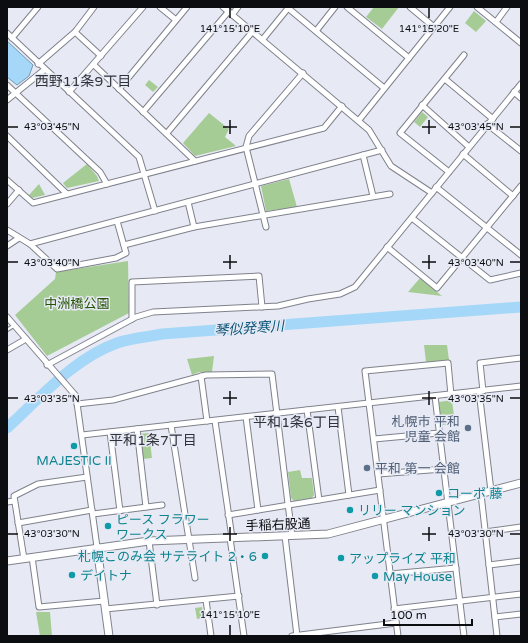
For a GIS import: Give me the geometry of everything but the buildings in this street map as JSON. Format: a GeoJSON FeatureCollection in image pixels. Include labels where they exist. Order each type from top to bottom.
{"type":"FeatureCollection","features":[{"type":"Feature","properties":{"kind":"street"},"geometry":{"type":"LineString","coordinates":[[12,38],[38,7]]}},
{"type":"Feature","properties":{"kind":"street"},"geometry":{"type":"LineString","coordinates":[[38,64],[75,32],[94,7]]}},
{"type":"Feature","properties":{"kind":"street"},"geometry":{"type":"LineString","coordinates":[[69,92],[143,7]]}},
{"type":"Feature","properties":{"kind":"street"},"geometry":{"type":"LineString","coordinates":[[160,7],[176,20]]}},
{"type":"Feature","properties":{"kind":"street"},"geometry":{"type":"LineString","coordinates":[[119,89],[187,7]]}},
{"type":"Feature","properties":{"kind":"street"},"geometry":{"type":"LineString","coordinates":[[223,7],[359,120],[369,130],[391,166],[432,193]]}},
{"type":"Feature","properties":{"kind":"street"},"geometry":{"type":"LineString","coordinates":[[143,112],[230,13],[238,7]]}},
{"type":"Feature","properties":{"kind":"street"},"geometry":{"type":"LineString","coordinates":[[263,39],[289,7],[384,88]]}},
{"type":"Feature","properties":{"kind":"street"},"geometry":{"type":"LineString","coordinates":[[316,31],[335,7]]}},
{"type":"Feature","properties":{"kind":"street"},"geometry":{"type":"LineString","coordinates":[[347,7],[409,58]]}},
{"type":"Feature","properties":{"kind":"street"},"geometry":{"type":"LineString","coordinates":[[410,7],[434,26]]}},
{"type":"Feature","properties":{"kind":"street"},"geometry":{"type":"LineString","coordinates":[[359,120],[450,7]]}},
{"type":"Feature","properties":{"kind":"street"},"geometry":{"type":"LineString","coordinates":[[477,7],[521,43]]}},
{"type":"Feature","properties":{"kind":"street"},"geometry":{"type":"LineString","coordinates":[[496,22],[507,7]]}},
{"type":"Feature","properties":{"kind":"street"},"geometry":{"type":"LineString","coordinates":[[167,133],[253,31]]}},
{"type":"Feature","properties":{"kind":"street"},"geometry":{"type":"LineString","coordinates":[[75,32],[101,56]]}},
{"type":"Feature","properties":{"kind":"street"},"geometry":{"type":"LineString","coordinates":[[7,33],[44,70],[139,157],[145,174],[154,211]]}},
{"type":"Feature","properties":{"kind":"street"},"geometry":{"type":"LineString","coordinates":[[448,172],[400,133],[464,55]]}},
{"type":"Feature","properties":{"kind":"street"},"geometry":{"type":"LineString","coordinates":[[94,65],[195,161]]}},
{"type":"Feature","properties":{"kind":"street"},"geometry":{"type":"LineString","coordinates":[[7,100],[44,70]]}},
{"type":"Feature","properties":{"kind":"street"},"geometry":{"type":"LineString","coordinates":[[266,227],[246,147],[250,136],[303,73]]}},
{"type":"Feature","properties":{"kind":"street"},"geometry":{"type":"LineString","coordinates":[[445,79],[492,119]]}},
{"type":"Feature","properties":{"kind":"street"},"geometry":{"type":"LineString","coordinates":[[47,365],[132,319],[153,312],[278,306],[340,294],[354,288],[521,84]]}},
{"type":"Feature","properties":{"kind":"street"},"geometry":{"type":"LineString","coordinates":[[7,85],[100,172],[106,184]]}},
{"type":"Feature","properties":{"kind":"street"},"geometry":{"type":"LineString","coordinates":[[514,92],[521,98]]}},
{"type":"Feature","properties":{"kind":"street"},"geometry":{"type":"LineString","coordinates":[[422,105],[469,147]]}},
{"type":"Feature","properties":{"kind":"street"},"geometry":{"type":"LineString","coordinates":[[7,180],[33,203],[324,128],[342,106]]}},
{"type":"Feature","properties":{"kind":"street"},"geometry":{"type":"LineString","coordinates":[[488,124],[521,151]]}},
{"type":"Feature","properties":{"kind":"street"},"geometry":{"type":"LineString","coordinates":[[7,136],[67,194]]}},
{"type":"Feature","properties":{"kind":"street"},"geometry":{"type":"LineString","coordinates":[[30,244],[382,150]]}},
{"type":"Feature","properties":{"kind":"street"},"geometry":{"type":"LineString","coordinates":[[463,154],[513,196]]}},
{"type":"Feature","properties":{"kind":"street"},"geometry":{"type":"LineString","coordinates":[[363,155],[373,196]]}},
{"type":"Feature","properties":{"kind":"street"},"geometry":{"type":"LineString","coordinates":[[388,247],[437,288],[521,186]]}},
{"type":"Feature","properties":{"kind":"street"},"geometry":{"type":"LineString","coordinates":[[436,188],[521,255]]}},
{"type":"Feature","properties":{"kind":"street"},"geometry":{"type":"LineString","coordinates":[[7,204],[19,190]]}},
{"type":"Feature","properties":{"kind":"street"},"geometry":{"type":"LineString","coordinates":[[124,244],[194,227],[390,194]]}},
{"type":"Feature","properties":{"kind":"street"},"geometry":{"type":"LineString","coordinates":[[188,202],[194,227]]}},
{"type":"Feature","properties":{"kind":"street"},"geometry":{"type":"LineString","coordinates":[[412,218],[490,280],[521,273]]}},
{"type":"Feature","properties":{"kind":"street"},"geometry":{"type":"LineString","coordinates":[[7,230],[30,244],[57,268],[116,258],[126,253],[117,221]]}},
{"type":"Feature","properties":{"kind":"street"},"geometry":{"type":"LineString","coordinates":[[7,246],[19,238]]}},
{"type":"Feature","properties":{"kind":"street"},"geometry":{"type":"LineString","coordinates":[[132,319],[132,282],[259,276],[262,307]]}},
{"type":"Feature","properties":{"kind":"street"},"geometry":{"type":"LineString","coordinates":[[7,317],[47,365],[76,396],[109,636]]}},
{"type":"Feature","properties":{"kind":"street"},"geometry":{"type":"LineString","coordinates":[[7,350],[26,339]]}},
{"type":"Feature","properties":{"kind":"street"},"geometry":{"type":"LineString","coordinates":[[491,491],[481,391],[480,363],[521,358]]}},
{"type":"Feature","properties":{"kind":"street"},"geometry":{"type":"LineString","coordinates":[[398,636],[365,371],[448,363],[451,394]]}},
{"type":"Feature","properties":{"kind":"street"},"geometry":{"type":"LineString","coordinates":[[77,404],[113,400],[201,376],[272,374],[288,505],[288,536],[296,636],[330,634],[396,623]]}},
{"type":"Feature","properties":{"kind":"street"},"geometry":{"type":"LineString","coordinates":[[201,376],[207,421]]}},
{"type":"Feature","properties":{"kind":"street"},"geometry":{"type":"LineString","coordinates":[[82,435],[521,386]]}},
{"type":"Feature","properties":{"kind":"street"},"geometry":{"type":"LineString","coordinates":[[435,396],[464,636]]}},
{"type":"Feature","properties":{"kind":"street"},"geometry":{"type":"LineString","coordinates":[[338,407],[349,495]]}},
{"type":"Feature","properties":{"kind":"street"},"geometry":{"type":"LineString","coordinates":[[307,410],[318,500]]}},
{"type":"Feature","properties":{"kind":"street"},"geometry":{"type":"LineString","coordinates":[[246,417],[258,510]]}},
{"type":"Feature","properties":{"kind":"street"},"geometry":{"type":"LineString","coordinates":[[215,421],[244,636]]}},
{"type":"Feature","properties":{"kind":"street"},"geometry":{"type":"LineString","coordinates":[[171,425],[195,578]]}},
{"type":"Feature","properties":{"kind":"street"},"geometry":{"type":"LineString","coordinates":[[136,430],[146,507]]}},
{"type":"Feature","properties":{"kind":"street"},"geometry":{"type":"LineString","coordinates":[[110,432],[120,511]]}},
{"type":"Feature","properties":{"kind":"street"},"geometry":{"type":"LineString","coordinates":[[374,440],[439,433]]}},
{"type":"Feature","properties":{"kind":"street"},"geometry":{"type":"LineString","coordinates":[[378,474],[444,469]]}},
{"type":"Feature","properties":{"kind":"street"},"geometry":{"type":"LineString","coordinates":[[24,559],[14,496],[38,484],[87,477]]}},
{"type":"Feature","properties":{"kind":"street","name":"手稲右股通"},"geometry":{"type":"LineString","coordinates":[[7,561],[149,541],[328,534],[384,521],[521,483]]}},
{"type":"Feature","properties":{"kind":"street"},"geometry":{"type":"LineString","coordinates":[[228,515],[380,490]]}},
{"type":"Feature","properties":{"kind":"street"},"geometry":{"type":"LineString","coordinates":[[481,494],[497,636]]}},
{"type":"Feature","properties":{"kind":"street"},"geometry":{"type":"LineString","coordinates":[[7,502],[14,501]]}},
{"type":"Feature","properties":{"kind":"street"},"geometry":{"type":"LineString","coordinates":[[18,523],[93,512],[120,511],[162,505]]}},
{"type":"Feature","properties":{"kind":"street"},"geometry":{"type":"LineString","coordinates":[[485,532],[521,528]]}},
{"type":"Feature","properties":{"kind":"street"},"geometry":{"type":"LineString","coordinates":[[149,541],[156,605]]}},
{"type":"Feature","properties":{"kind":"street"},"geometry":{"type":"LineString","coordinates":[[32,557],[39,607],[104,601]]}},
{"type":"Feature","properties":{"kind":"street"},"geometry":{"type":"LineString","coordinates":[[489,565],[521,561]]}},
{"type":"Feature","properties":{"kind":"street"},"geometry":{"type":"LineString","coordinates":[[390,574],[456,568]]}},
{"type":"Feature","properties":{"kind":"street"},"geometry":{"type":"LineString","coordinates":[[394,609],[521,594]]}},
{"type":"Feature","properties":{"kind":"street"},"geometry":{"type":"LineString","coordinates":[[105,609],[239,596]]}},
{"type":"Feature","properties":{"kind":"street"},"geometry":{"type":"LineString","coordinates":[[206,600],[211,636]]}},
{"type":"Feature","properties":{"kind":"street"},"geometry":{"type":"LineString","coordinates":[[495,617],[521,614]]}},
{"type":"Feature","properties":{"kind":"lane"},"geometry":{"type":"LineString","coordinates":[[7,330],[14,325]]}},
{"type":"Feature","properties":{"kind":"green space"},"geometry":{"type":"Polygon","coordinates":[[[374,7],[399,7],[382,29],[366,17],[374,7]]]}},
{"type":"Feature","properties":{"kind":"green space"},"geometry":{"type":"Polygon","coordinates":[[[474,11],[486,21],[476,32],[465,23],[474,11]]]}},
{"type":"Feature","properties":{"kind":"green space"},"geometry":{"type":"Polygon","coordinates":[[[149,80],[158,87],[153,92],[145,85],[149,80]]]}},
{"type":"Feature","properties":{"kind":"green space"},"geometry":{"type":"Polygon","coordinates":[[[422,112],[428,117],[420,127],[414,122],[422,112]]]}},
{"type":"Feature","properties":{"kind":"green space"},"geometry":{"type":"Polygon","coordinates":[[[209,113],[229,129],[225,137],[236,146],[195,156],[183,143],[209,113]]]}},
{"type":"Feature","properties":{"kind":"green space"},"geometry":{"type":"Polygon","coordinates":[[[87,164],[97,176],[99,181],[67,188],[63,183],[87,164]]]}},
{"type":"Feature","properties":{"kind":"green space"},"geometry":{"type":"Polygon","coordinates":[[[289,179],[297,207],[266,211],[261,186],[289,179]]]}},
{"type":"Feature","properties":{"kind":"green space"},"geometry":{"type":"Polygon","coordinates":[[[39,184],[45,195],[32,198],[29,195],[39,184]]]}},
{"type":"Feature","properties":{"kind":"green space","name":"中洲橋公園"},"geometry":{"type":"Polygon","coordinates":[[[128,261],[129,313],[47,356],[15,315],[55,279],[56,272],[128,261]]]}},
{"type":"Feature","properties":{"kind":"green space"},"geometry":{"type":"Polygon","coordinates":[[[420,278],[442,296],[408,292],[420,278]]]}},
{"type":"Feature","properties":{"kind":"green space"},"geometry":{"type":"Polygon","coordinates":[[[424,345],[447,345],[449,360],[426,362],[424,345]]]}},
{"type":"Feature","properties":{"kind":"green space"},"geometry":{"type":"Polygon","coordinates":[[[214,356],[212,372],[199,372],[192,375],[187,359],[214,356]]]}},
{"type":"Feature","properties":{"kind":"green space"},"geometry":{"type":"Polygon","coordinates":[[[452,400],[455,424],[441,425],[439,402],[452,400]]]}},
{"type":"Feature","properties":{"kind":"green space"},"geometry":{"type":"Polygon","coordinates":[[[149,433],[152,458],[143,459],[139,434],[149,433]]]}},
{"type":"Feature","properties":{"kind":"green space"},"geometry":{"type":"Polygon","coordinates":[[[300,470],[302,478],[312,478],[314,495],[312,498],[294,501],[291,498],[288,472],[300,470]]]}},
{"type":"Feature","properties":{"kind":"green space"},"geometry":{"type":"Polygon","coordinates":[[[202,607],[204,618],[197,619],[195,608],[202,607]]]}},
{"type":"Feature","properties":{"kind":"green space"},"geometry":{"type":"Polygon","coordinates":[[[36,612],[50,612],[52,636],[40,636],[36,612]]]}},
{"type":"Feature","properties":{"kind":"water"},"geometry":{"type":"Polygon","coordinates":[[[7,41],[33,65],[29,76],[17,85],[7,77],[7,41]]]}},
{"type":"Feature","properties":{"kind":"waterway","name":"琴似発寒川"},"geometry":{"type":"LineString","coordinates":[[7,428],[58,380],[72,369],[101,350],[128,340],[162,334],[521,307]]}},
{"type":"Feature","properties":{"kind":"place","name":"札幌市 平和 児童 会館"},"geometry":{"type":"Point","coordinates":[468,428]}},
{"type":"Feature","properties":{"kind":"place","name":"MAJESTIC II"},"geometry":{"type":"Point","coordinates":[74,446]}},
{"type":"Feature","properties":{"kind":"place","name":"平和 第一 会館"},"geometry":{"type":"Point","coordinates":[367,468]}},
{"type":"Feature","properties":{"kind":"place","name":"コーポ 藤"},"geometry":{"type":"Point","coordinates":[439,493]}},
{"type":"Feature","properties":{"kind":"place","name":"リリー マンション"},"geometry":{"type":"Point","coordinates":[350,510]}},
{"type":"Feature","properties":{"kind":"place","name":"ピース フラワー ワークス"},"geometry":{"type":"Point","coordinates":[108,526]}},
{"type":"Feature","properties":{"kind":"place","name":"札幌このみ会 サテライト 2・6"},"geometry":{"type":"Point","coordinates":[265,556]}},
{"type":"Feature","properties":{"kind":"place","name":"アップライズ 平和"},"geometry":{"type":"Point","coordinates":[341,558]}},
{"type":"Feature","properties":{"kind":"place","name":"デイトナ"},"geometry":{"type":"Point","coordinates":[72,575]}},
{"type":"Feature","properties":{"kind":"place","name":"May House"},"geometry":{"type":"Point","coordinates":[375,576]}},
{"type":"Feature","properties":{"kind":"district","name":"西野11条9丁目"},"geometry":{"type":"Point","coordinates":[83,81]}},
{"type":"Feature","properties":{"kind":"district","name":"平和1条6丁目"},"geometry":{"type":"Point","coordinates":[297,422]}},
{"type":"Feature","properties":{"kind":"district","name":"平和1条7丁目"},"geometry":{"type":"Point","coordinates":[153,440]}}]}
